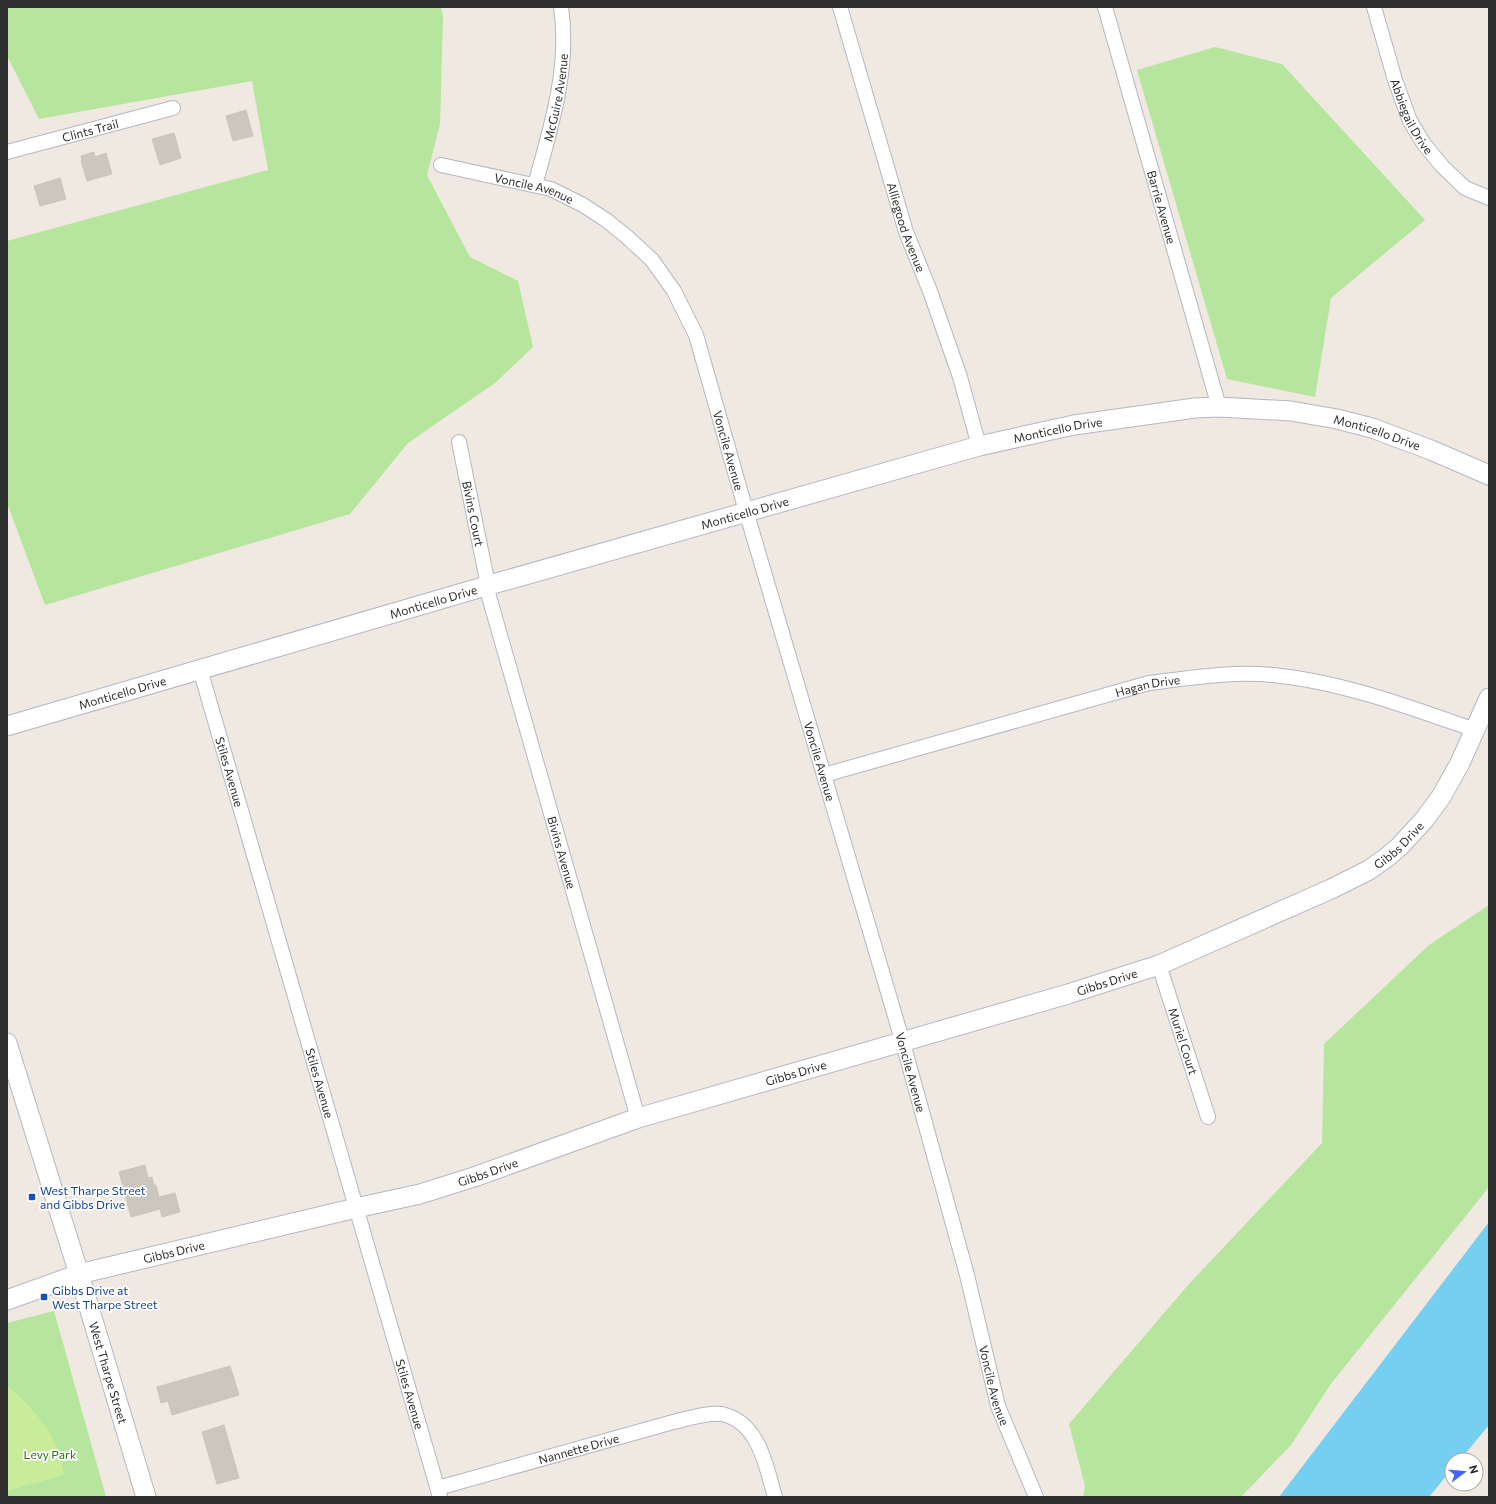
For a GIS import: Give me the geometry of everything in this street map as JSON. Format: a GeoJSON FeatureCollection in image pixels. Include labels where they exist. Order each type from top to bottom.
{"type":"FeatureCollection","features":[{"type":"Feature","properties":{"kind":"street","name":"McGuire Avenue"},"geometry":{"type":"LineString","coordinates":[[534,185],[554,118],[560,84],[564,24],[561,7]]}},
{"type":"Feature","properties":{"kind":"street","name":"Alliegood Avenue"},"geometry":{"type":"LineString","coordinates":[[840,7],[906,232],[930,291],[960,377],[978,446]]}},
{"type":"Feature","properties":{"kind":"street","name":"Barrie Avenue"},"geometry":{"type":"LineString","coordinates":[[1105,7],[1219,407]]}},
{"type":"Feature","properties":{"kind":"street","name":"Abbiegail Drive"},"geometry":{"type":"LineString","coordinates":[[1374,7],[1395,80],[1410,121],[1424,144],[1442,166],[1464,188],[1489,198]]}},
{"type":"Feature","properties":{"kind":"street","name":"Clints Trail"},"geometry":{"type":"LineString","coordinates":[[7,152],[173,108]]}},
{"type":"Feature","properties":{"kind":"street","name":"Voncile Avenue"},"geometry":{"type":"LineString","coordinates":[[441,165],[551,189],[583,205],[606,220],[652,260],[674,291],[696,335],[746,511],[903,1043],[967,1275],[998,1406],[1036,1497]]}},
{"type":"Feature","properties":{"kind":"street","name":"Monticello Drive"},"geometry":{"type":"LineString","coordinates":[[7,726],[746,511],[978,446],[1074,425],[1195,408],[1219,407],[1291,411],[1337,419],[1372,428],[1431,450],[1489,475]]}},
{"type":"Feature","properties":{"kind":"street","name":"Bivins Court"},"geometry":{"type":"LineString","coordinates":[[459,442],[487,586]]}},
{"type":"Feature","properties":{"kind":"street","name":"Bivins Avenue"},"geometry":{"type":"LineString","coordinates":[[487,586],[638,1118]]}},
{"type":"Feature","properties":{"kind":"street","name":"Stiles Avenue"},"geometry":{"type":"LineString","coordinates":[[200,669],[439,1493]]}},
{"type":"Feature","properties":{"kind":"street","name":"Hagan Drive"},"geometry":{"type":"LineString","coordinates":[[824,774],[1149,683],[1183,678],[1272,675],[1326,683],[1398,703],[1475,730]]}},
{"type":"Feature","properties":{"kind":"street","name":"Gibbs Drive"},"geometry":{"type":"LineString","coordinates":[[7,1300],[80,1274],[420,1194],[474,1177],[638,1118],[903,1043],[1068,994],[1159,965],[1331,889],[1369,870],[1386,858],[1424,820],[1441,797],[1460,762],[1489,698]]}},
{"type":"Feature","properties":{"kind":"street","name":"Muriel Court"},"geometry":{"type":"LineString","coordinates":[[1159,965],[1208,1117]]}},
{"type":"Feature","properties":{"kind":"street","name":"West Tharpe Street"},"geometry":{"type":"LineString","coordinates":[[7,1043],[80,1274],[146,1497]]}},
{"type":"Feature","properties":{"kind":"street","name":"Nannette Drive"},"geometry":{"type":"LineString","coordinates":[[439,1493],[673,1422],[701,1416],[721,1414],[737,1420],[748,1429],[761,1449],[775,1497]]}},
{"type":"Feature","properties":{"kind":"green space"},"geometry":{"type":"Polygon","coordinates":[[[7,7],[441,7],[443,15],[440,124],[427,175],[470,257],[518,281],[533,347],[495,383],[408,443],[350,514],[45,605],[7,503],[7,241],[268,170],[252,81],[39,119],[7,56],[7,7]]]}},
{"type":"Feature","properties":{"kind":"green space"},"geometry":{"type":"Polygon","coordinates":[[[1215,47],[1282,64],[1425,220],[1331,298],[1315,397],[1227,379],[1137,70],[1215,47]]]}},
{"type":"Feature","properties":{"kind":"green space"},"geometry":{"type":"Polygon","coordinates":[[[1489,905],[1489,1187],[1330,1385],[1291,1445],[1241,1497],[1083,1497],[1085,1486],[1069,1424],[1189,1284],[1322,1143],[1324,1044],[1429,945],[1489,905]]]}},
{"type":"Feature","properties":{"kind":"green space","name":"Levy Park"},"geometry":{"type":"Polygon","coordinates":[[[54,1311],[106,1497],[7,1497],[7,1323],[54,1311]]]}},
{"type":"Feature","properties":{"kind":"green space"},"geometry":{"type":"Polygon","coordinates":[[[7,1386],[37,1414],[57,1448],[64,1475],[7,1491],[7,1386]]]}},
{"type":"Feature","properties":{"kind":"water"},"geometry":{"type":"Polygon","coordinates":[[[1489,1222],[1489,1425],[1467,1452],[1444,1452],[1444,1479],[1429,1497],[1279,1497],[1489,1222]]]}},
{"type":"Feature","properties":{"kind":"building"},"geometry":{"type":"Polygon","coordinates":[[[246,110],[253,136],[233,141],[226,116],[246,110]]]}},
{"type":"Feature","properties":{"kind":"building"},"geometry":{"type":"Polygon","coordinates":[[[174,133],[181,158],[160,165],[152,139],[174,133]]]}},
{"type":"Feature","properties":{"kind":"building"},"geometry":{"type":"Polygon","coordinates":[[[94,152],[95,157],[106,153],[112,174],[87,181],[81,156],[94,152]]]}},
{"type":"Feature","properties":{"kind":"building"},"geometry":{"type":"Polygon","coordinates":[[[60,178],[66,199],[40,206],[34,186],[60,178]]]}},
{"type":"Feature","properties":{"kind":"building"},"geometry":{"type":"Polygon","coordinates":[[[145,1165],[148,1178],[152,1177],[159,1197],[175,1193],[180,1212],[162,1217],[160,1209],[131,1217],[119,1172],[145,1165]]]}},
{"type":"Feature","properties":{"kind":"building"},"geometry":{"type":"Polygon","coordinates":[[[230,1366],[239,1395],[172,1415],[168,1401],[161,1403],[157,1387],[230,1366]]]}},
{"type":"Feature","properties":{"kind":"building"},"geometry":{"type":"Polygon","coordinates":[[[224,1425],[239,1478],[217,1484],[202,1432],[224,1425]]]}},
{"type":"Feature","properties":{"kind":"place","name":"West Tharpe Street and Gibbs Drive"},"geometry":{"type":"Point","coordinates":[32,1197]}},
{"type":"Feature","properties":{"kind":"place","name":"Gibbs Drive at West Tharpe Street"},"geometry":{"type":"Point","coordinates":[44,1297]}}]}
